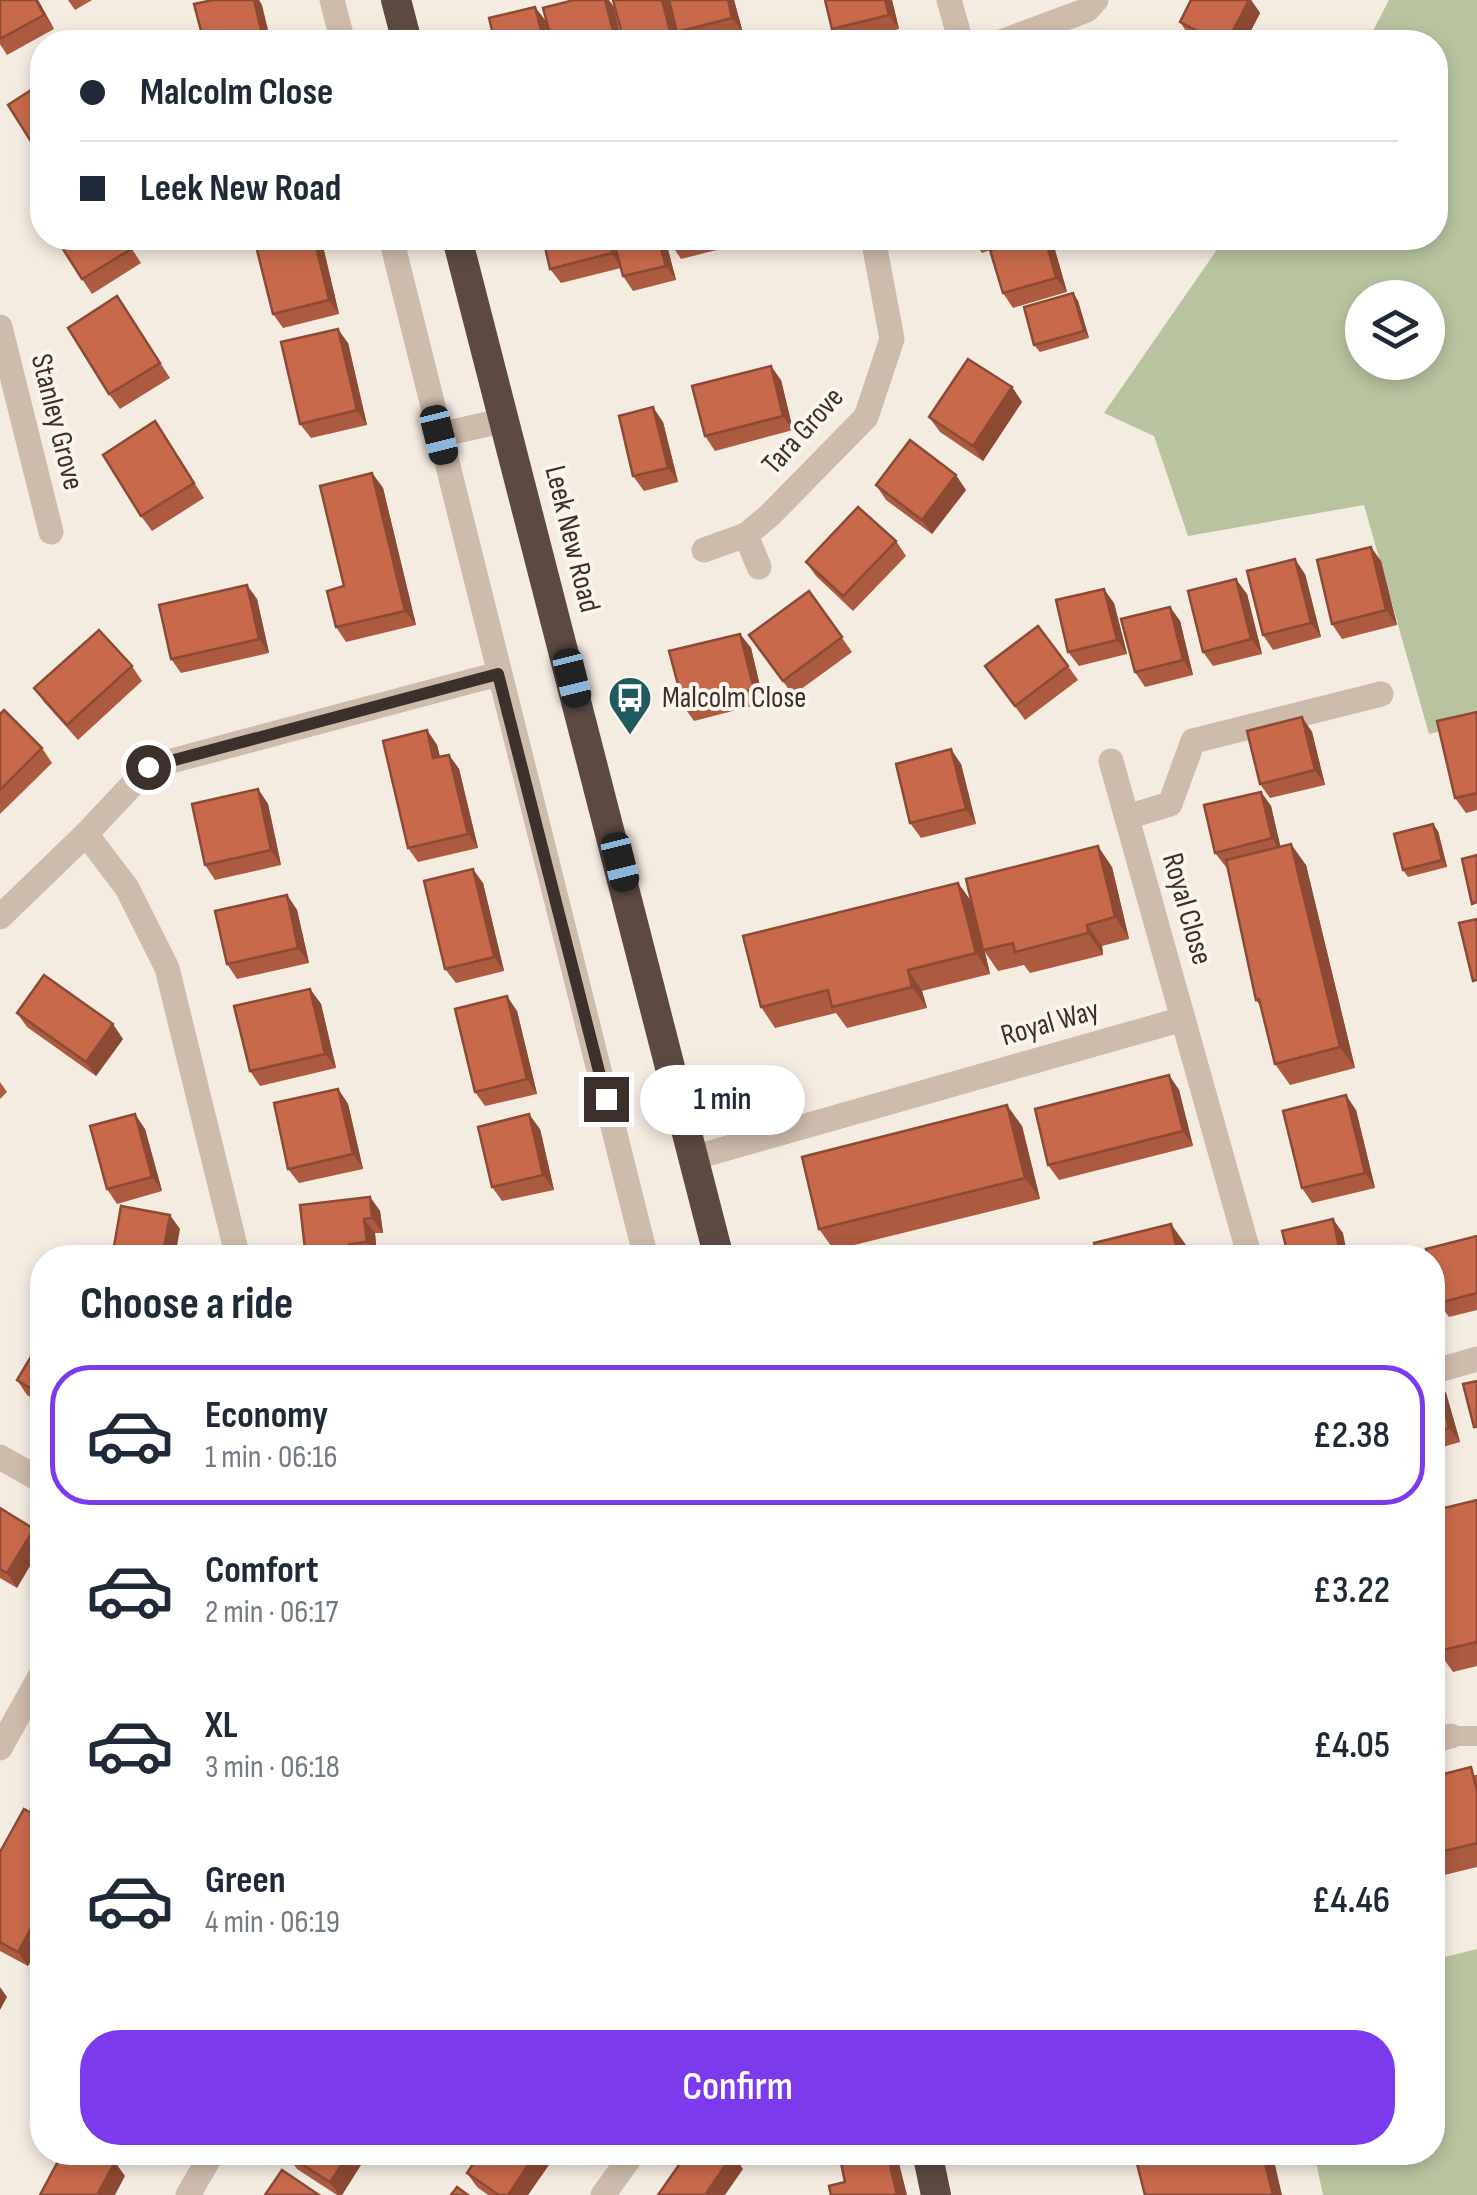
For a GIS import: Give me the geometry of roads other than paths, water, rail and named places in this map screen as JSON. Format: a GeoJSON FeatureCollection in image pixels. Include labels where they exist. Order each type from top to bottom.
{"type":"FeatureCollection","features":[{"type":"Feature","properties":{"kind":"highway"},"geometry":{"type":"LineString","coordinates":[[396,0],[404,30]]}},
{"type":"Feature","properties":{"kind":"highway","name":"Leek New Road"},"geometry":{"type":"LineString","coordinates":[[460,250],[716,1245]]}},
{"type":"Feature","properties":{"kind":"highway"},"geometry":{"type":"LineString","coordinates":[[930,2165],[936,2195]]}},
{"type":"Feature","properties":{"kind":"street"},"geometry":{"type":"LineString","coordinates":[[332,0],[339,30]]}},
{"type":"Feature","properties":{"kind":"street"},"geometry":{"type":"LineString","coordinates":[[949,0],[958,30]]}},
{"type":"Feature","properties":{"kind":"street"},"geometry":{"type":"LineString","coordinates":[[1033,30],[1087,10],[1096,0]]}},
{"type":"Feature","properties":{"kind":"street"},"geometry":{"type":"LineString","coordinates":[[394,250],[643,1245]]}},
{"type":"Feature","properties":{"kind":"street","name":"Tara Grove"},"geometry":{"type":"LineString","coordinates":[[704,550],[746,535],[866,417],[892,339],[875,250]]}},
{"type":"Feature","properties":{"kind":"street","name":"Stanley Grove"},"geometry":{"type":"LineString","coordinates":[[0,327],[51,532]]}},
{"type":"Feature","properties":{"kind":"street"},"geometry":{"type":"LineString","coordinates":[[439,435],[506,420]]}},
{"type":"Feature","properties":{"kind":"street"},"geometry":{"type":"LineString","coordinates":[[746,535],[759,568]]}},
{"type":"Feature","properties":{"kind":"street"},"geometry":{"type":"LineString","coordinates":[[0,917],[148,767],[498,674]]}},
{"type":"Feature","properties":{"kind":"street"},"geometry":{"type":"LineString","coordinates":[[1127,817],[1170,804],[1194,742],[1381,694]]}},
{"type":"Feature","properties":{"kind":"street","name":"Royal Close"},"geometry":{"type":"LineString","coordinates":[[1111,761],[1184,1019]]}},
{"type":"Feature","properties":{"kind":"street"},"geometry":{"type":"LineString","coordinates":[[86,834],[127,888],[167,968],[235,1245]]}},
{"type":"Feature","properties":{"kind":"street"},"geometry":{"type":"LineString","coordinates":[[1184,1019],[1246,1245]]}},
{"type":"Feature","properties":{"kind":"street","name":"Royal Way"},"geometry":{"type":"LineString","coordinates":[[696,1158],[1184,1019]]}},
{"type":"Feature","properties":{"kind":"street"},"geometry":{"type":"LineString","coordinates":[[1445,1368],[1477,1359]]}},
{"type":"Feature","properties":{"kind":"street"},"geometry":{"type":"LineString","coordinates":[[0,1457],[30,1474]]}},
{"type":"Feature","properties":{"kind":"street"},"geometry":{"type":"LineString","coordinates":[[0,1748],[30,1695]]}},
{"type":"Feature","properties":{"kind":"street"},"geometry":{"type":"LineString","coordinates":[[188,2195],[206,2165]]}},
{"type":"Feature","properties":{"kind":"street"},"geometry":{"type":"LineString","coordinates":[[603,2195],[625,2165]]}},
{"type":"Feature","properties":{"kind":"place","name":"Malcolm Close"},"geometry":{"type":"Point","coordinates":[630,736]}}]}
